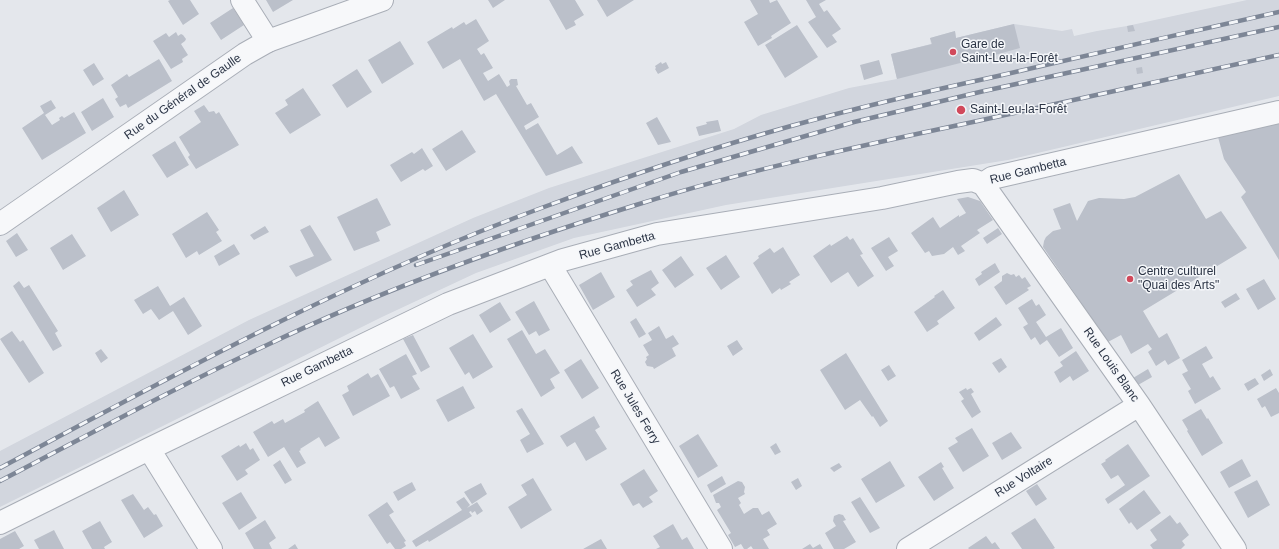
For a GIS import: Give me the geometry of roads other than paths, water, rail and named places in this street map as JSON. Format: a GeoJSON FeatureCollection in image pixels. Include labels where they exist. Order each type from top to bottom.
{"type":"FeatureCollection","features":[{"type":"Feature","properties":{"kind":"street"},"geometry":{"type":"LineString","coordinates":[[242,0],[268,41]]}},
{"type":"Feature","properties":{"kind":"street","name":"Rue du Général de Gaulle"},"geometry":{"type":"LineString","coordinates":[[0,224],[245,54],[268,41],[382,0]]}},
{"type":"Feature","properties":{"kind":"street","name":"Rue Gambetta"},"geometry":{"type":"LineString","coordinates":[[0,523],[448,304],[563,260],[658,234],[882,198],[958,182],[973,180],[982,184],[992,178],[1279,112]]}},
{"type":"Feature","properties":{"kind":"street","name":"Rue Louis Blanc"},"geometry":{"type":"LineString","coordinates":[[982,184],[1139,405],[1235,549]]}},
{"type":"Feature","properties":{"kind":"street","name":"Rue Jules Ferry"},"geometry":{"type":"LineString","coordinates":[[550,265],[721,549]]}},
{"type":"Feature","properties":{"kind":"street","name":"Rue Voltaire"},"geometry":{"type":"LineString","coordinates":[[908,549],[1139,405]]}},
{"type":"Feature","properties":{"kind":"street"},"geometry":{"type":"LineString","coordinates":[[150,449],[212,549]]}},
{"type":"Feature","properties":{"kind":"railway"},"geometry":{"type":"LineString","coordinates":[[0,468],[200,362],[335,295],[474,234],[605,185],[729,144],[843,112],[920,93],[1279,12]]}},
{"type":"Feature","properties":{"kind":"railway"},"geometry":{"type":"LineString","coordinates":[[416,265],[681,172],[854,122],[984,91],[1279,27]]}},
{"type":"Feature","properties":{"kind":"railway"},"geometry":{"type":"LineString","coordinates":[[0,481],[199,378],[312,324],[449,268],[542,235],[677,192],[803,159],[1279,55]]}},
{"type":"Feature","properties":{"kind":"place","name":"Gare de Saint-Leu-la-Forêt"},"geometry":{"type":"Point","coordinates":[953,52]}},
{"type":"Feature","properties":{"kind":"place","name":"Saint-Leu-la-Forêt"},"geometry":{"type":"Point","coordinates":[961,110]}},
{"type":"Feature","properties":{"kind":"place","name":"Centre culturel \"Quai des Arts\""},"geometry":{"type":"Point","coordinates":[1130,279]}}]}
